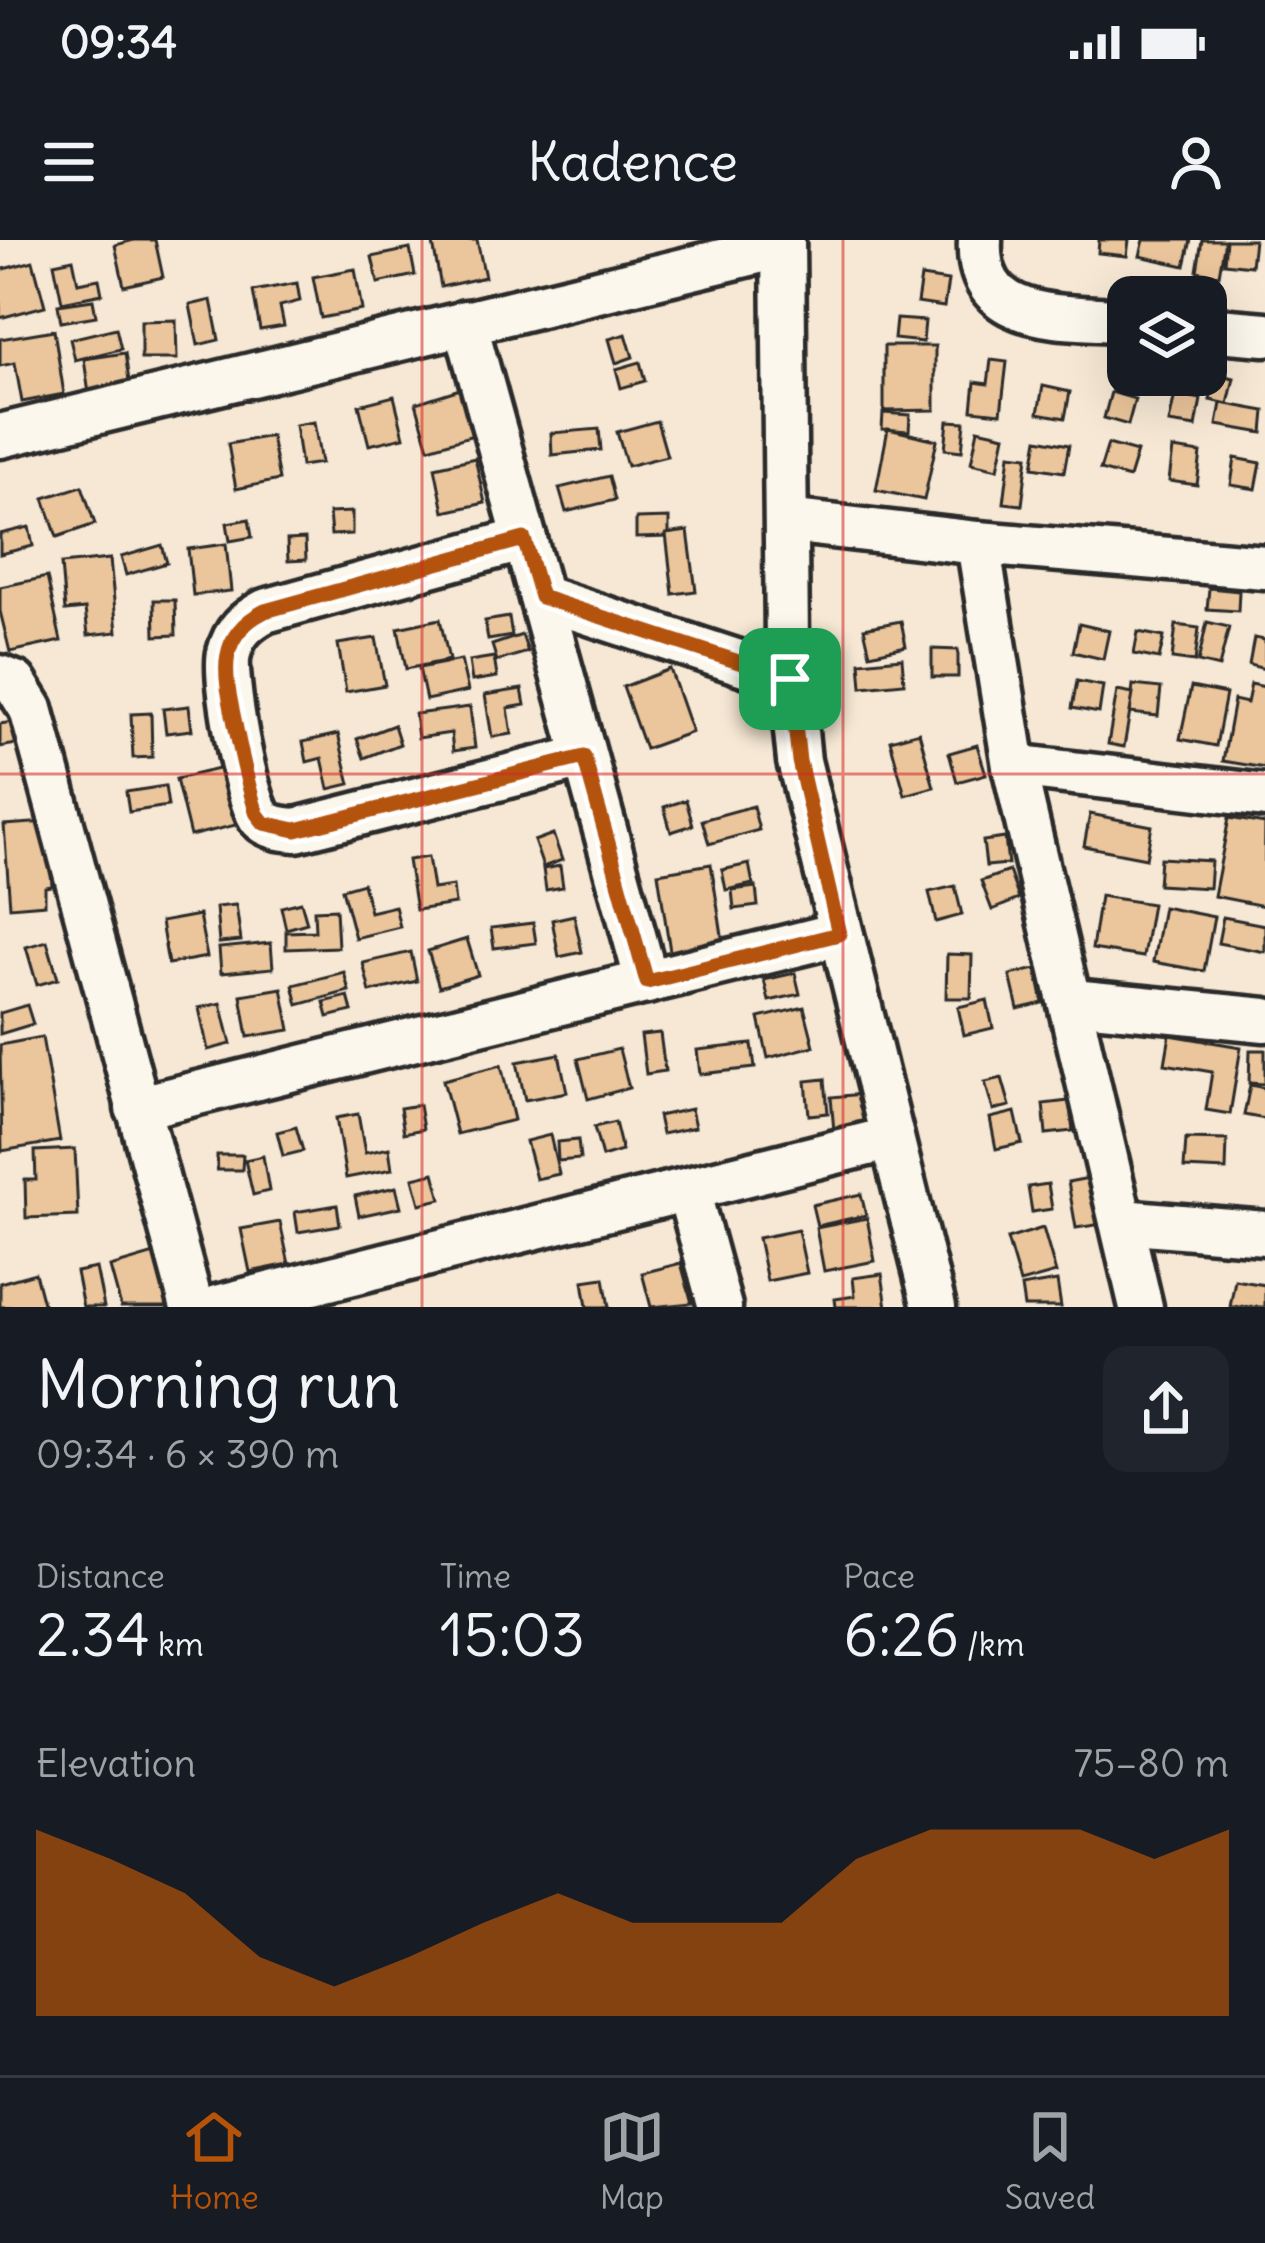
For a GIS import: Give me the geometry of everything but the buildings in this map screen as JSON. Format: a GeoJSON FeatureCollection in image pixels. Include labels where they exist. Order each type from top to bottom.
{"type":"FeatureCollection","features":[{"type":"Feature","properties":{"kind":"street"},"geometry":{"type":"LineString","coordinates":[[980,240],[981,274],[1006,303],[1035,312],[1107,319]]}},
{"type":"Feature","properties":{"kind":"street"},"geometry":{"type":"LineString","coordinates":[[0,436],[783,243],[790,679],[799,761],[934,1307]]}},
{"type":"Feature","properties":{"kind":"street"},"geometry":{"type":"LineString","coordinates":[[465,322],[647,982]]}},
{"type":"Feature","properties":{"kind":"street"},"geometry":{"type":"LineString","coordinates":[[1227,330],[1265,334]]}},
{"type":"Feature","properties":{"kind":"street"},"geometry":{"type":"LineString","coordinates":[[787,521],[978,543],[1265,567]]}},
{"type":"Feature","properties":{"kind":"street"},"geometry":{"type":"LineString","coordinates":[[524,539],[265,611],[243,625],[233,638],[225,671],[247,782],[264,823],[296,830],[584,757]]}},
{"type":"Feature","properties":{"kind":"street"},"geometry":{"type":"LineString","coordinates":[[978,543],[1014,766],[1142,1307]]}},
{"type":"Feature","properties":{"kind":"street"},"geometry":{"type":"LineString","coordinates":[[541,597],[790,679]]}},
{"type":"Feature","properties":{"kind":"street"},"geometry":{"type":"LineString","coordinates":[[0,677],[15,683],[31,709],[192,1307]]}},
{"type":"Feature","properties":{"kind":"street"},"geometry":{"type":"LineString","coordinates":[[1014,766],[1265,796]]}},
{"type":"Feature","properties":{"kind":"street"},"geometry":{"type":"LineString","coordinates":[[136,1108],[839,934]]}},
{"type":"Feature","properties":{"kind":"street"},"geometry":{"type":"LineString","coordinates":[[1072,1001],[1265,1020]]}},
{"type":"Feature","properties":{"kind":"street"},"geometry":{"type":"LineString","coordinates":[[217,1307],[892,1138]]}},
{"type":"Feature","properties":{"kind":"street"},"geometry":{"type":"LineString","coordinates":[[688,1190],[720,1307]]}},
{"type":"Feature","properties":{"kind":"street"},"geometry":{"type":"LineString","coordinates":[[1121,1221],[1265,1233]]}},
{"type":"Feature","properties":{"kind":"route"},"geometry":{"type":"LineString","coordinates":[[524,539],[541,597],[790,679],[799,761],[839,934],[647,982],[584,757],[296,830],[282,829],[264,823],[257,814],[225,671],[233,638],[251,618],[265,611],[524,539]]}}]}
